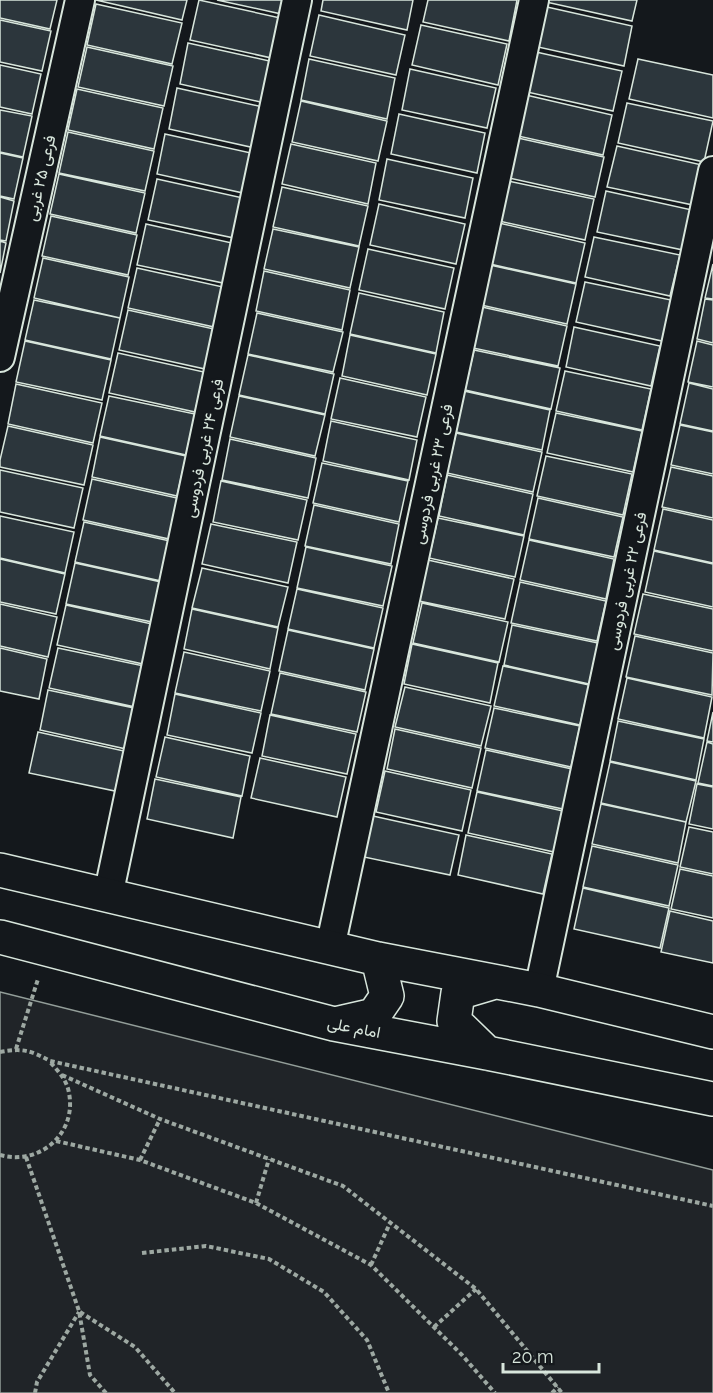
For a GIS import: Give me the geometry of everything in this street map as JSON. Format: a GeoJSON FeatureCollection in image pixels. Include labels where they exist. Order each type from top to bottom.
{"type":"FeatureCollection","features":[{"type":"Feature","properties":{"kind":"main road"},"geometry":{"type":"LineString","coordinates":[[0,870],[378,959],[539,990],[713,1032]]}},
{"type":"Feature","properties":{"kind":"main road","name":"امام علی"},"geometry":{"type":"LineString","coordinates":[[0,937],[334,1024],[713,1099]]}},
{"type":"Feature","properties":{"kind":"main road"},"geometry":{"type":"LineString","coordinates":[[334,1024],[374,1015],[387,996],[378,959]]}},
{"type":"Feature","properties":{"kind":"main road"},"geometry":{"type":"LineString","coordinates":[[487,1053],[454,1021],[458,993],[495,982]]}},
{"type":"Feature","properties":{"kind":"street","name":"فرعی ۲۵ غربی"},"geometry":{"type":"LineString","coordinates":[[0,357],[81,0]]}},
{"type":"Feature","properties":{"kind":"street","name":"فرعی ۲۴ غربی فردوسی"},"geometry":{"type":"LineString","coordinates":[[108,896],[297,0]]}},
{"type":"Feature","properties":{"kind":"street","name":"فرعی ۲۳ غربی فردوسی"},"geometry":{"type":"LineString","coordinates":[[330,948],[534,0]]}},
{"type":"Feature","properties":{"kind":"street","name":"فرعی ۲۲ غربی فردوسی"},"geometry":{"type":"LineString","coordinates":[[539,990],[713,171]]}},
{"type":"Feature","properties":{"kind":"path"},"geometry":{"type":"LineString","coordinates":[[16,1049],[47,950]]}},
{"type":"Feature","properties":{"kind":"path"},"geometry":{"type":"LineString","coordinates":[[0,1052],[16,1049],[34,1052],[50,1061],[713,1206]]}},
{"type":"Feature","properties":{"kind":"path"},"geometry":{"type":"LineString","coordinates":[[0,1155],[26,1157],[42,1151],[56,1140],[66,1126],[70,1109],[69,1092],[62,1075],[50,1061]]}},
{"type":"Feature","properties":{"kind":"path"},"geometry":{"type":"LineString","coordinates":[[62,1075],[160,1119],[343,1186],[476,1289],[562,1393]]}},
{"type":"Feature","properties":{"kind":"path"},"geometry":{"type":"LineString","coordinates":[[140,1160],[160,1119]]}},
{"type":"Feature","properties":{"kind":"path"},"geometry":{"type":"LineString","coordinates":[[56,1140],[140,1160],[256,1203],[371,1264],[462,1355],[495,1393]]}},
{"type":"Feature","properties":{"kind":"path"},"geometry":{"type":"LineString","coordinates":[[26,1157],[79,1311],[90,1375],[106,1393]]}},
{"type":"Feature","properties":{"kind":"path"},"geometry":{"type":"LineString","coordinates":[[256,1203],[269,1159]]}},
{"type":"Feature","properties":{"kind":"path"},"geometry":{"type":"LineString","coordinates":[[371,1264],[390,1223]]}},
{"type":"Feature","properties":{"kind":"path"},"geometry":{"type":"LineString","coordinates":[[142,1253],[206,1246],[269,1259],[324,1292],[367,1340],[389,1393]]}},
{"type":"Feature","properties":{"kind":"path"},"geometry":{"type":"LineString","coordinates":[[434,1327],[476,1289]]}},
{"type":"Feature","properties":{"kind":"path"},"geometry":{"type":"LineString","coordinates":[[36,1393],[37,1382],[79,1311]]}},
{"type":"Feature","properties":{"kind":"path"},"geometry":{"type":"LineString","coordinates":[[79,1311],[135,1347],[174,1393]]}},
{"type":"Feature","properties":{"kind":"path"},"geometry":{"type":"LineString","coordinates":[[552,1393],[558,1388]]}},
{"type":"Feature","properties":{"kind":"shaded area"},"geometry":{"type":"Polygon","coordinates":[[[0,992],[713,1170],[713,1393],[0,1393],[0,992]]]}},
{"type":"Feature","properties":{"kind":"building"},"geometry":{"type":"Polygon","coordinates":[[[0,0],[57,0],[50,29],[0,18],[0,0]]]}},
{"type":"Feature","properties":{"kind":"building"},"geometry":{"type":"Polygon","coordinates":[[[96,0],[187,0],[182,20],[96,0]]]}},
{"type":"Feature","properties":{"kind":"building"},"geometry":{"type":"Polygon","coordinates":[[[199,0],[285,19],[276,59],[190,40],[199,0]]]}},
{"type":"Feature","properties":{"kind":"building"},"geometry":{"type":"Polygon","coordinates":[[[217,0],[290,0],[286,15],[217,0]]]}},
{"type":"Feature","properties":{"kind":"building"},"geometry":{"type":"Polygon","coordinates":[[[323,0],[413,0],[407,30],[321,11],[323,0]]]}},
{"type":"Feature","properties":{"kind":"building"},"geometry":{"type":"Polygon","coordinates":[[[428,0],[517,0],[509,41],[423,22],[428,0]]]}},
{"type":"Feature","properties":{"kind":"building"},"geometry":{"type":"Polygon","coordinates":[[[547,0],[637,0],[632,21],[546,2],[547,0]]]}},
{"type":"Feature","properties":{"kind":"building"},"geometry":{"type":"Polygon","coordinates":[[[96,4],[182,23],[172,64],[87,45],[96,4]]]}},
{"type":"Feature","properties":{"kind":"building"},"geometry":{"type":"Polygon","coordinates":[[[547,7],[632,26],[624,66],[538,47],[547,7]]]}},
{"type":"Feature","properties":{"kind":"building"},"geometry":{"type":"Polygon","coordinates":[[[319,15],[405,35],[396,75],[310,56],[319,15]]]}},
{"type":"Feature","properties":{"kind":"building"},"geometry":{"type":"Polygon","coordinates":[[[0,20],[51,31],[42,71],[0,62],[0,20]]]}},
{"type":"Feature","properties":{"kind":"building"},"geometry":{"type":"Polygon","coordinates":[[[421,25],[507,44],[498,85],[412,65],[421,25]]]}},
{"type":"Feature","properties":{"kind":"building"},"geometry":{"type":"Polygon","coordinates":[[[188,43],[274,62],[265,103],[180,84],[188,43]]]}},
{"type":"Feature","properties":{"kind":"building"},"geometry":{"type":"Polygon","coordinates":[[[87,47],[173,66],[164,106],[78,87],[87,47]]]}},
{"type":"Feature","properties":{"kind":"building"},"geometry":{"type":"Polygon","coordinates":[[[536,52],[622,71],[613,111],[527,92],[536,52]]]}},
{"type":"Feature","properties":{"kind":"building"},"geometry":{"type":"Polygon","coordinates":[[[309,59],[395,78],[387,119],[301,100],[309,59]]]}},
{"type":"Feature","properties":{"kind":"building"},"geometry":{"type":"Polygon","coordinates":[[[638,59],[713,75],[713,118],[629,99],[638,59]]]}},
{"type":"Feature","properties":{"kind":"building"},"geometry":{"type":"Polygon","coordinates":[[[0,65],[41,74],[32,114],[0,107],[0,65]]]}},
{"type":"Feature","properties":{"kind":"building"},"geometry":{"type":"Polygon","coordinates":[[[410,69],[496,88],[487,128],[402,110],[410,69]]]}},
{"type":"Feature","properties":{"kind":"building"},"geometry":{"type":"Polygon","coordinates":[[[177,88],[263,107],[255,148],[169,129],[177,88]]]}},
{"type":"Feature","properties":{"kind":"building"},"geometry":{"type":"Polygon","coordinates":[[[77,89],[163,108],[154,149],[68,130],[77,89]]]}},
{"type":"Feature","properties":{"kind":"building"},"geometry":{"type":"Polygon","coordinates":[[[526,95],[612,115],[603,155],[518,136],[526,95]]]}},
{"type":"Feature","properties":{"kind":"building"},"geometry":{"type":"Polygon","coordinates":[[[301,101],[387,121],[378,161],[292,142],[301,101]]]}},
{"type":"Feature","properties":{"kind":"building"},"geometry":{"type":"Polygon","coordinates":[[[627,103],[713,121],[704,162],[618,143],[627,103]]]}},
{"type":"Feature","properties":{"kind":"building"},"geometry":{"type":"Polygon","coordinates":[[[0,110],[32,116],[23,157],[0,152],[0,110]]]}},
{"type":"Feature","properties":{"kind":"building"},"geometry":{"type":"Polygon","coordinates":[[[399,114],[485,133],[477,173],[391,154],[399,114]]]}},
{"type":"Feature","properties":{"kind":"building"},"geometry":{"type":"Polygon","coordinates":[[[68,132],[154,151],[145,191],[59,173],[68,132]]]}},
{"type":"Feature","properties":{"kind":"building"},"geometry":{"type":"Polygon","coordinates":[[[165,134],[251,153],[243,193],[157,174],[165,134]]]}},
{"type":"Feature","properties":{"kind":"building"},"geometry":{"type":"Polygon","coordinates":[[[518,138],[604,157],[595,197],[509,178],[518,138]]]}},
{"type":"Feature","properties":{"kind":"building"},"geometry":{"type":"Polygon","coordinates":[[[291,144],[376,163],[368,204],[282,184],[291,144]]]}},
{"type":"Feature","properties":{"kind":"building"},"geometry":{"type":"Polygon","coordinates":[[[617,146],[702,165],[693,205],[607,187],[617,146]]]}},
{"type":"Feature","properties":{"kind":"building"},"geometry":{"type":"Polygon","coordinates":[[[0,153],[23,158],[14,199],[0,196],[0,153]]]}},
{"type":"Feature","properties":{"kind":"building"},"geometry":{"type":"Polygon","coordinates":[[[387,159],[473,178],[465,218],[379,200],[387,159]]]}},
{"type":"Feature","properties":{"kind":"building"},"geometry":{"type":"Polygon","coordinates":[[[59,174],[145,193],[136,233],[50,214],[59,174]]]}},
{"type":"Feature","properties":{"kind":"building"},"geometry":{"type":"Polygon","coordinates":[[[157,179],[243,198],[234,238],[148,220],[157,179]]]}},
{"type":"Feature","properties":{"kind":"building"},"geometry":{"type":"Polygon","coordinates":[[[508,181],[594,199],[585,240],[499,221],[508,181]]]}},
{"type":"Feature","properties":{"kind":"building"},"geometry":{"type":"Polygon","coordinates":[[[282,187],[368,206],[359,246],[273,227],[282,187]]]}},
{"type":"Feature","properties":{"kind":"building"},"geometry":{"type":"Polygon","coordinates":[[[606,191],[692,210],[683,250],[597,232],[606,191]]]}},
{"type":"Feature","properties":{"kind":"building"},"geometry":{"type":"Polygon","coordinates":[[[0,197],[14,201],[6,241],[0,240],[0,197]]]}},
{"type":"Feature","properties":{"kind":"building"},"geometry":{"type":"Polygon","coordinates":[[[379,204],[465,224],[456,264],[370,245],[379,204]]]}},
{"type":"Feature","properties":{"kind":"building"},"geometry":{"type":"Polygon","coordinates":[[[51,216],[137,235],[128,275],[42,256],[51,216]]]}},
{"type":"Feature","properties":{"kind":"building"},"geometry":{"type":"Polygon","coordinates":[[[499,223],[585,243],[576,283],[490,264],[499,223]]]}},
{"type":"Feature","properties":{"kind":"building"},"geometry":{"type":"Polygon","coordinates":[[[146,224],[232,243],[223,283],[137,265],[146,224]]]}},
{"type":"Feature","properties":{"kind":"building"},"geometry":{"type":"Polygon","coordinates":[[[273,229],[359,247],[350,288],[264,269],[273,229]]]}},
{"type":"Feature","properties":{"kind":"building"},"geometry":{"type":"Polygon","coordinates":[[[594,237],[680,255],[670,296],[585,277],[594,237]]]}},
{"type":"Feature","properties":{"kind":"building"},"geometry":{"type":"Polygon","coordinates":[[[0,241],[6,243],[0,273],[0,241]]]}},
{"type":"Feature","properties":{"kind":"building"},"geometry":{"type":"Polygon","coordinates":[[[368,249],[454,268],[445,309],[359,290],[368,249]]]}},
{"type":"Feature","properties":{"kind":"building"},"geometry":{"type":"Polygon","coordinates":[[[43,258],[129,277],[120,318],[34,298],[43,258]]]}},
{"type":"Feature","properties":{"kind":"building"},"geometry":{"type":"Polygon","coordinates":[[[713,264],[713,299],[705,298],[713,264]]]}},
{"type":"Feature","properties":{"kind":"building"},"geometry":{"type":"Polygon","coordinates":[[[490,265],[576,284],[567,324],[481,305],[490,265]]]}},
{"type":"Feature","properties":{"kind":"building"},"geometry":{"type":"Polygon","coordinates":[[[137,268],[223,287],[214,327],[128,308],[137,268]]]}},
{"type":"Feature","properties":{"kind":"building"},"geometry":{"type":"Polygon","coordinates":[[[264,271],[350,290],[342,330],[256,311],[264,271]]]}},
{"type":"Feature","properties":{"kind":"building"},"geometry":{"type":"Polygon","coordinates":[[[585,282],[671,300],[662,341],[576,322],[585,282]]]}},
{"type":"Feature","properties":{"kind":"building"},"geometry":{"type":"Polygon","coordinates":[[[359,293],[444,312],[436,353],[350,334],[359,293]]]}},
{"type":"Feature","properties":{"kind":"building"},"geometry":{"type":"Polygon","coordinates":[[[705,299],[713,300],[713,343],[697,339],[705,299]]]}},
{"type":"Feature","properties":{"kind":"building"},"geometry":{"type":"Polygon","coordinates":[[[34,300],[120,318],[111,359],[25,340],[34,300]]]}},
{"type":"Feature","properties":{"kind":"building"},"geometry":{"type":"Polygon","coordinates":[[[482,307],[567,326],[558,366],[473,348],[482,307]]]}},
{"type":"Feature","properties":{"kind":"building"},"geometry":{"type":"Polygon","coordinates":[[[128,310],[214,329],[205,369],[119,350],[128,310]]]}},
{"type":"Feature","properties":{"kind":"building"},"geometry":{"type":"Polygon","coordinates":[[[257,313],[343,332],[333,372],[248,354],[257,313]]]}},
{"type":"Feature","properties":{"kind":"building"},"geometry":{"type":"Polygon","coordinates":[[[574,327],[660,346],[651,386],[566,367],[574,327]]]}},
{"type":"Feature","properties":{"kind":"building"},"geometry":{"type":"Polygon","coordinates":[[[350,335],[436,354],[427,395],[342,376],[350,335]]]}},
{"type":"Feature","properties":{"kind":"building"},"geometry":{"type":"Polygon","coordinates":[[[25,341],[111,360],[102,400],[16,382],[25,341]]]}},
{"type":"Feature","properties":{"kind":"building"},"geometry":{"type":"Polygon","coordinates":[[[697,341],[713,345],[713,387],[688,382],[697,341]]]}},
{"type":"Feature","properties":{"kind":"building"},"geometry":{"type":"Polygon","coordinates":[[[474,350],[560,368],[551,409],[465,390],[474,350]]]}},
{"type":"Feature","properties":{"kind":"building"},"geometry":{"type":"Polygon","coordinates":[[[118,353],[204,372],[195,412],[109,393],[118,353]]]}},
{"type":"Feature","properties":{"kind":"building"},"geometry":{"type":"Polygon","coordinates":[[[248,355],[334,374],[325,414],[239,395],[248,355]]]}},
{"type":"Feature","properties":{"kind":"building"},"geometry":{"type":"Polygon","coordinates":[[[565,371],[651,389],[642,430],[556,411],[565,371]]]}},
{"type":"Feature","properties":{"kind":"building"},"geometry":{"type":"Polygon","coordinates":[[[340,378],[426,397],[417,437],[331,419],[340,378]]]}},
{"type":"Feature","properties":{"kind":"building"},"geometry":{"type":"Polygon","coordinates":[[[689,383],[713,389],[713,431],[680,424],[689,383]]]}},
{"type":"Feature","properties":{"kind":"building"},"geometry":{"type":"Polygon","coordinates":[[[16,384],[102,403],[93,443],[8,424],[16,384]]]}},
{"type":"Feature","properties":{"kind":"building"},"geometry":{"type":"Polygon","coordinates":[[[464,391],[550,410],[542,450],[456,432],[464,391]]]}},
{"type":"Feature","properties":{"kind":"building"},"geometry":{"type":"Polygon","coordinates":[[[109,396],[195,414],[186,455],[100,436],[109,396]]]}},
{"type":"Feature","properties":{"kind":"building"},"geometry":{"type":"Polygon","coordinates":[[[239,396],[325,415],[315,456],[230,437],[239,396]]]}},
{"type":"Feature","properties":{"kind":"building"},"geometry":{"type":"Polygon","coordinates":[[[556,413],[642,431],[633,472],[547,453],[556,413]]]}},
{"type":"Feature","properties":{"kind":"building"},"geometry":{"type":"Polygon","coordinates":[[[331,421],[417,440],[409,480],[323,461],[331,421]]]}},
{"type":"Feature","properties":{"kind":"building"},"geometry":{"type":"Polygon","coordinates":[[[680,425],[713,432],[713,474],[671,465],[680,425]]]}},
{"type":"Feature","properties":{"kind":"building"},"geometry":{"type":"Polygon","coordinates":[[[8,426],[93,445],[84,485],[0,467],[8,426]]]}},
{"type":"Feature","properties":{"kind":"building"},"geometry":{"type":"Polygon","coordinates":[[[456,433],[542,452],[533,492],[447,473],[456,433]]]}},
{"type":"Feature","properties":{"kind":"building"},"geometry":{"type":"Polygon","coordinates":[[[100,437],[186,456],[177,496],[92,477],[100,437]]]}},
{"type":"Feature","properties":{"kind":"building"},"geometry":{"type":"Polygon","coordinates":[[[230,439],[316,458],[308,498],[222,480],[230,439]]]}},
{"type":"Feature","properties":{"kind":"building"},"geometry":{"type":"Polygon","coordinates":[[[546,456],[632,474],[623,515],[537,496],[546,456]]]}},
{"type":"Feature","properties":{"kind":"building"},"geometry":{"type":"Polygon","coordinates":[[[322,463],[408,481],[399,522],[313,503],[322,463]]]}},
{"type":"Feature","properties":{"kind":"building"},"geometry":{"type":"Polygon","coordinates":[[[671,467],[713,476],[713,518],[662,507],[671,467]]]}},
{"type":"Feature","properties":{"kind":"building"},"geometry":{"type":"Polygon","coordinates":[[[0,470],[83,488],[74,528],[0,512],[0,470]]]}},
{"type":"Feature","properties":{"kind":"building"},"geometry":{"type":"Polygon","coordinates":[[[447,475],[533,494],[524,535],[439,516],[447,475]]]}},
{"type":"Feature","properties":{"kind":"building"},"geometry":{"type":"Polygon","coordinates":[[[92,479],[177,498],[169,539],[83,520],[92,479]]]}},
{"type":"Feature","properties":{"kind":"building"},"geometry":{"type":"Polygon","coordinates":[[[221,481],[307,500],[298,540],[213,522],[221,481]]]}},
{"type":"Feature","properties":{"kind":"building"},"geometry":{"type":"Polygon","coordinates":[[[538,498],[623,517],[614,557],[529,539],[538,498]]]}},
{"type":"Feature","properties":{"kind":"building"},"geometry":{"type":"Polygon","coordinates":[[[314,505],[399,524],[391,564],[305,546],[314,505]]]}},
{"type":"Feature","properties":{"kind":"building"},"geometry":{"type":"Polygon","coordinates":[[[663,509],[713,520],[713,563],[654,550],[663,509]]]}},
{"type":"Feature","properties":{"kind":"building"},"geometry":{"type":"Polygon","coordinates":[[[0,516],[74,532],[65,573],[0,558],[0,516]]]}},
{"type":"Feature","properties":{"kind":"building"},"geometry":{"type":"Polygon","coordinates":[[[438,518],[524,536],[515,577],[429,558],[438,518]]]}},
{"type":"Feature","properties":{"kind":"building"},"geometry":{"type":"Polygon","coordinates":[[[84,522],[170,541],[161,581],[75,562],[84,522]]]}},
{"type":"Feature","properties":{"kind":"building"},"geometry":{"type":"Polygon","coordinates":[[[211,524],[297,542],[288,583],[202,564],[211,524]]]}},
{"type":"Feature","properties":{"kind":"building"},"geometry":{"type":"Polygon","coordinates":[[[529,540],[614,559],[606,599],[520,580],[529,540]]]}},
{"type":"Feature","properties":{"kind":"building"},"geometry":{"type":"Polygon","coordinates":[[[306,547],[392,566],[383,606],[297,588],[306,547]]]}},
{"type":"Feature","properties":{"kind":"building"},"geometry":{"type":"Polygon","coordinates":[[[654,551],[713,564],[713,607],[645,592],[654,551]]]}},
{"type":"Feature","properties":{"kind":"building"},"geometry":{"type":"Polygon","coordinates":[[[0,559],[65,574],[56,614],[0,602],[0,559]]]}},
{"type":"Feature","properties":{"kind":"building"},"geometry":{"type":"Polygon","coordinates":[[[428,560],[514,579],[505,619],[419,601],[428,560]]]}},
{"type":"Feature","properties":{"kind":"building"},"geometry":{"type":"Polygon","coordinates":[[[75,563],[161,582],[152,622],[66,604],[75,563]]]}},
{"type":"Feature","properties":{"kind":"building"},"geometry":{"type":"Polygon","coordinates":[[[202,568],[288,587],[278,627],[192,608],[202,568]]]}},
{"type":"Feature","properties":{"kind":"building"},"geometry":{"type":"Polygon","coordinates":[[[520,582],[606,601],[597,641],[511,623],[520,582]]]}},
{"type":"Feature","properties":{"kind":"building"},"geometry":{"type":"Polygon","coordinates":[[[297,589],[383,608],[374,648],[288,629],[297,589]]]}},
{"type":"Feature","properties":{"kind":"building"},"geometry":{"type":"Polygon","coordinates":[[[643,594],[713,609],[713,651],[634,634],[643,594]]]}},
{"type":"Feature","properties":{"kind":"building"},"geometry":{"type":"Polygon","coordinates":[[[422,603],[508,622],[499,662],[413,643],[422,603]]]}},
{"type":"Feature","properties":{"kind":"building"},"geometry":{"type":"Polygon","coordinates":[[[0,604],[57,617],[48,657],[0,646],[0,604]]]}},
{"type":"Feature","properties":{"kind":"building"},"geometry":{"type":"Polygon","coordinates":[[[66,605],[152,624],[143,664],[57,645],[66,605]]]}},
{"type":"Feature","properties":{"kind":"building"},"geometry":{"type":"Polygon","coordinates":[[[192,609],[278,628],[270,669],[184,649],[192,609]]]}},
{"type":"Feature","properties":{"kind":"building"},"geometry":{"type":"Polygon","coordinates":[[[512,625],[598,643],[589,684],[504,665],[512,625]]]}},
{"type":"Feature","properties":{"kind":"building"},"geometry":{"type":"Polygon","coordinates":[[[288,630],[374,649],[365,690],[279,671],[288,630]]]}},
{"type":"Feature","properties":{"kind":"building"},"geometry":{"type":"Polygon","coordinates":[[[635,636],[713,653],[712,695],[626,677],[635,636]]]}},
{"type":"Feature","properties":{"kind":"building"},"geometry":{"type":"Polygon","coordinates":[[[412,644],[498,663],[490,703],[404,684],[412,644]]]}},
{"type":"Feature","properties":{"kind":"building"},"geometry":{"type":"Polygon","coordinates":[[[0,648],[47,659],[39,699],[0,691],[0,648]]]}},
{"type":"Feature","properties":{"kind":"building"},"geometry":{"type":"Polygon","coordinates":[[[58,648],[144,666],[135,707],[49,688],[58,648]]]}},
{"type":"Feature","properties":{"kind":"building"},"geometry":{"type":"Polygon","coordinates":[[[184,652],[270,671],[261,711],[175,693],[184,652]]]}},
{"type":"Feature","properties":{"kind":"building"},"geometry":{"type":"Polygon","coordinates":[[[503,666],[589,685],[580,725],[494,706],[503,666]]]}},
{"type":"Feature","properties":{"kind":"building"},"geometry":{"type":"Polygon","coordinates":[[[280,673],[366,692],[357,732],[271,714],[280,673]]]}},
{"type":"Feature","properties":{"kind":"building"},"geometry":{"type":"Polygon","coordinates":[[[627,678],[712,697],[704,738],[618,719],[627,678]]]}},
{"type":"Feature","properties":{"kind":"building"},"geometry":{"type":"Polygon","coordinates":[[[405,687],[491,706],[481,746],[395,727],[405,687]]]}},
{"type":"Feature","properties":{"kind":"building"},"geometry":{"type":"Polygon","coordinates":[[[48,690],[134,708],[126,749],[40,730],[48,690]]]}},
{"type":"Feature","properties":{"kind":"building"},"geometry":{"type":"Polygon","coordinates":[[[175,694],[261,713],[252,753],[167,735],[175,694]]]}},
{"type":"Feature","properties":{"kind":"building"},"geometry":{"type":"Polygon","coordinates":[[[494,708],[580,726],[571,767],[485,748],[494,708]]]}},
{"type":"Feature","properties":{"kind":"building"},"geometry":{"type":"Polygon","coordinates":[[[713,712],[713,742],[707,741],[713,712]]]}},
{"type":"Feature","properties":{"kind":"building"},"geometry":{"type":"Polygon","coordinates":[[[270,715],[356,734],[347,774],[262,756],[270,715]]]}},
{"type":"Feature","properties":{"kind":"building"},"geometry":{"type":"Polygon","coordinates":[[[618,721],[704,739],[696,780],[610,761],[618,721]]]}},
{"type":"Feature","properties":{"kind":"building"},"geometry":{"type":"Polygon","coordinates":[[[395,729],[481,748],[472,788],[387,769],[395,729]]]}},
{"type":"Feature","properties":{"kind":"building"},"geometry":{"type":"Polygon","coordinates":[[[38,732],[124,751],[115,791],[29,773],[38,732]]]}},
{"type":"Feature","properties":{"kind":"building"},"geometry":{"type":"Polygon","coordinates":[[[165,737],[250,756],[242,796],[156,777],[165,737]]]}},
{"type":"Feature","properties":{"kind":"building"},"geometry":{"type":"Polygon","coordinates":[[[707,742],[713,744],[713,786],[698,783],[707,742]]]}},
{"type":"Feature","properties":{"kind":"building"},"geometry":{"type":"Polygon","coordinates":[[[486,750],[572,769],[563,809],[477,791],[486,750]]]}},
{"type":"Feature","properties":{"kind":"building"},"geometry":{"type":"Polygon","coordinates":[[[260,758],[346,777],[337,817],[251,798],[260,758]]]}},
{"type":"Feature","properties":{"kind":"building"},"geometry":{"type":"Polygon","coordinates":[[[610,762],[696,781],[686,822],[601,803],[610,762]]]}},
{"type":"Feature","properties":{"kind":"building"},"geometry":{"type":"Polygon","coordinates":[[[385,771],[471,790],[462,831],[376,812],[385,771]]]}},
{"type":"Feature","properties":{"kind":"building"},"geometry":{"type":"Polygon","coordinates":[[[155,779],[241,797],[233,838],[147,819],[155,779]]]}},
{"type":"Feature","properties":{"kind":"building"},"geometry":{"type":"Polygon","coordinates":[[[697,784],[713,787],[713,829],[689,824],[697,784]]]}},
{"type":"Feature","properties":{"kind":"building"},"geometry":{"type":"Polygon","coordinates":[[[477,792],[563,811],[554,852],[468,833],[477,792]]]}},
{"type":"Feature","properties":{"kind":"building"},"geometry":{"type":"Polygon","coordinates":[[[601,804],[686,822],[678,863],[592,844],[601,804]]]}},
{"type":"Feature","properties":{"kind":"building"},"geometry":{"type":"Polygon","coordinates":[[[373,816],[459,835],[450,875],[364,857],[373,816]]]}},
{"type":"Feature","properties":{"kind":"building"},"geometry":{"type":"Polygon","coordinates":[[[689,827],[713,832],[713,874],[680,867],[689,827]]]}},
{"type":"Feature","properties":{"kind":"building"},"geometry":{"type":"Polygon","coordinates":[[[466,835],[552,854],[543,894],[458,875],[466,835]]]}},
{"type":"Feature","properties":{"kind":"building"},"geometry":{"type":"Polygon","coordinates":[[[592,846],[678,865],[669,906],[583,887],[592,846]]]}},
{"type":"Feature","properties":{"kind":"building"},"geometry":{"type":"Polygon","coordinates":[[[680,869],[713,876],[713,918],[671,909],[680,869]]]}},
{"type":"Feature","properties":{"kind":"building"},"geometry":{"type":"Polygon","coordinates":[[[583,888],[669,908],[660,948],[574,929],[583,888]]]}},
{"type":"Feature","properties":{"kind":"building"},"geometry":{"type":"Polygon","coordinates":[[[670,911],[713,921],[713,963],[661,952],[670,911]]]}}]}
